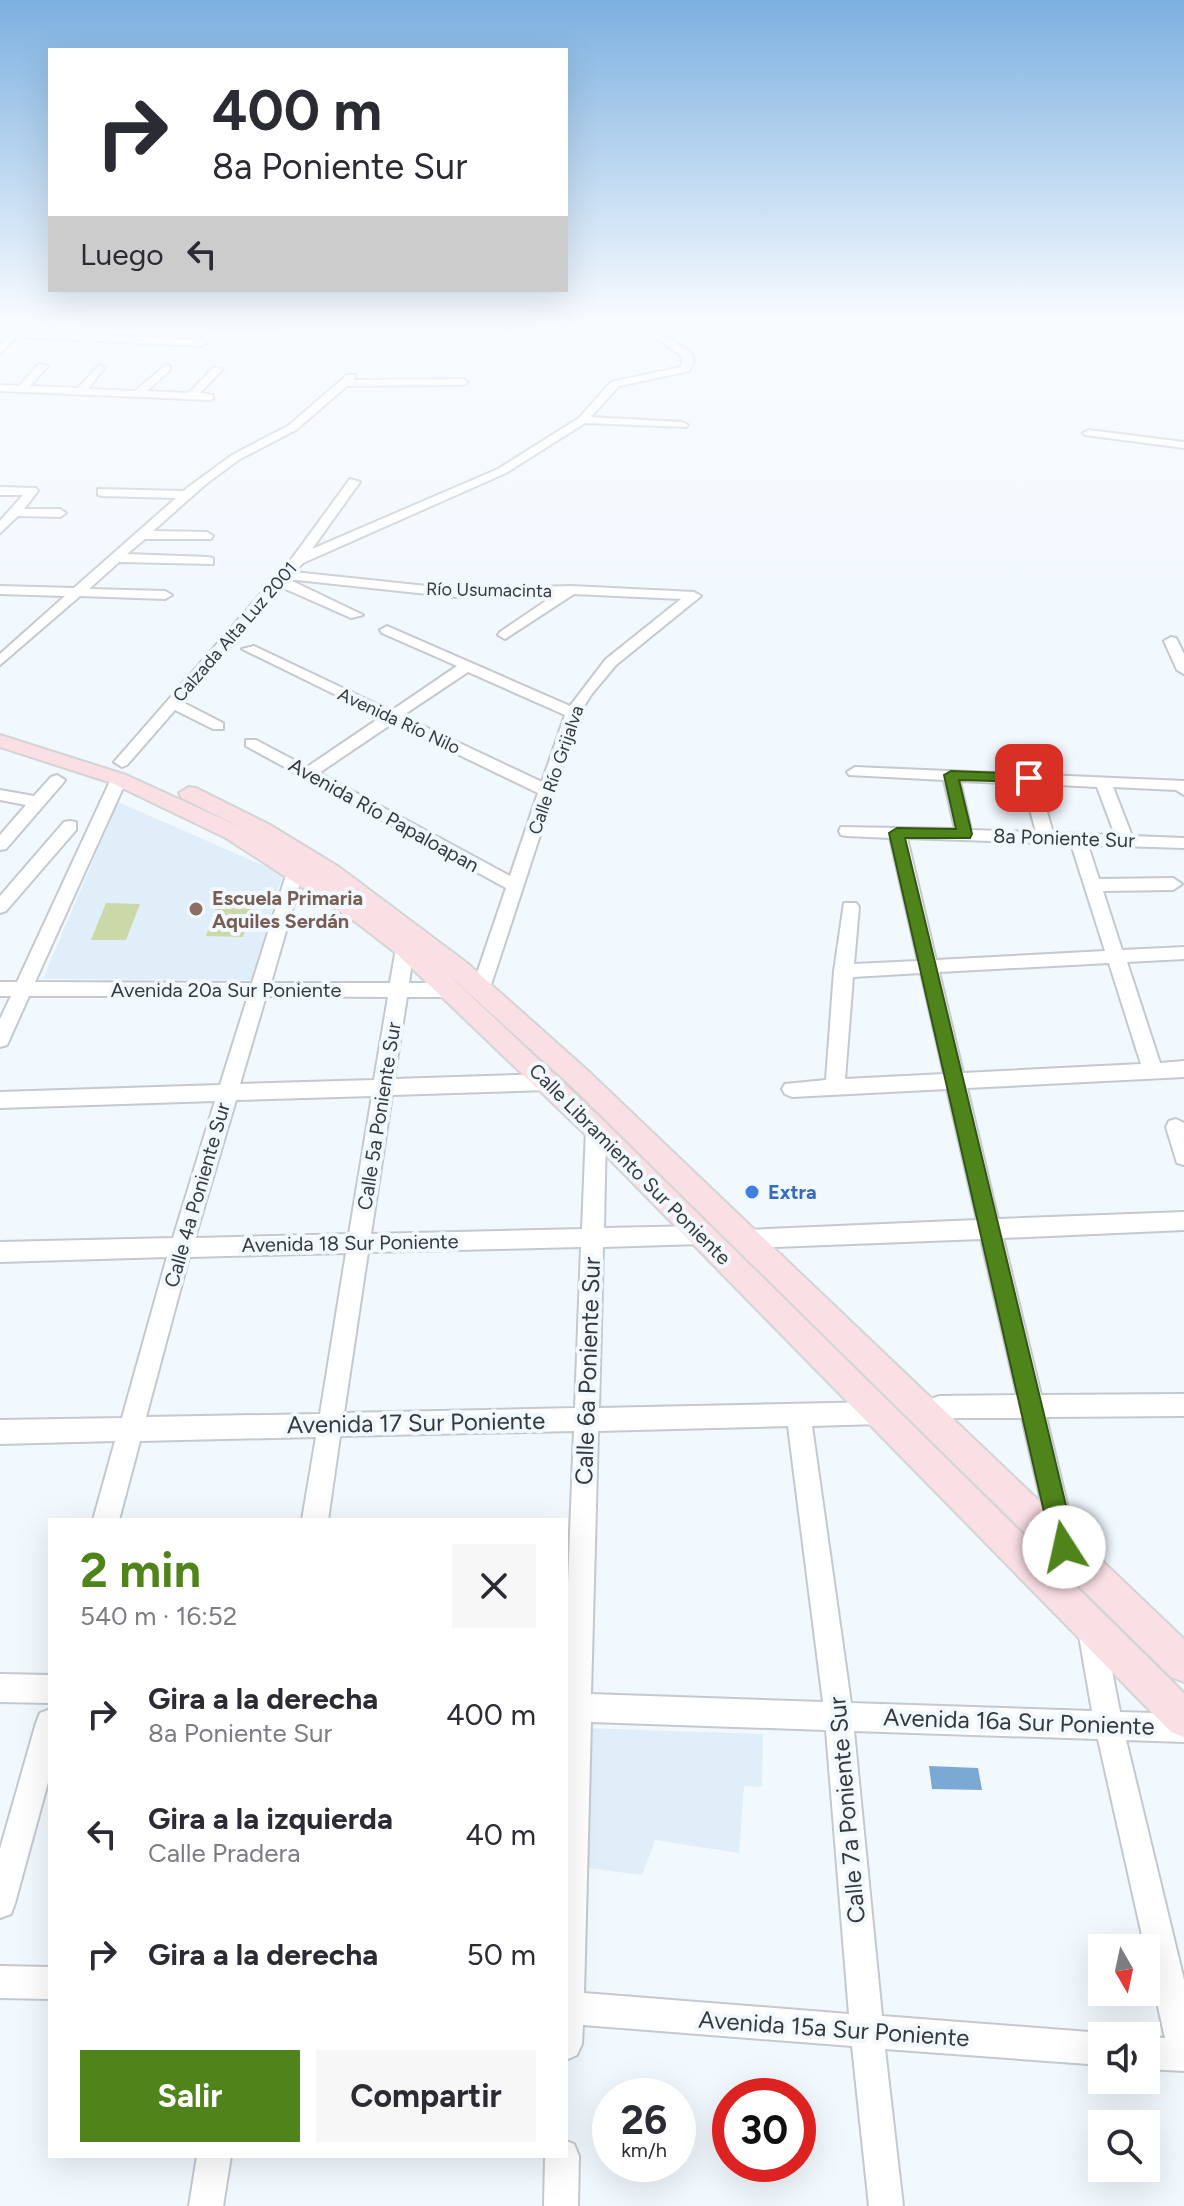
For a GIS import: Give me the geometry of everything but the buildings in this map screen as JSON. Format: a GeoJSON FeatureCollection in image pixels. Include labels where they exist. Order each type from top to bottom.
{"type":"FeatureCollection","features":[{"type":"Feature","properties":{"kind":"main road","name":"Calle Libramiento Sur Poniente"},"geometry":{"type":"LineString","coordinates":[[0,725],[246,818],[350,882],[440,951],[746,1239],[1184,1664]]}},
{"type":"Feature","properties":{"kind":"main road","name":"Calle Libramiento Sur Poniente"},"geometry":{"type":"LineString","coordinates":[[0,741],[121,771],[234,833],[365,917],[405,948],[549,1082],[1182,1717]]}},
{"type":"Feature","properties":{"kind":"street"},"geometry":{"type":"LineString","coordinates":[[0,661],[187,495],[236,457],[293,427]]}},
{"type":"Feature","properties":{"kind":"street","name":"Calzada Alta Luz 2001"},"geometry":{"type":"LineString","coordinates":[[0,1040],[121,771],[173,703],[298,560],[471,486],[572,427]]}},
{"type":"Feature","properties":{"kind":"street"},"geometry":{"type":"LineString","coordinates":[[1089,433],[1184,445]]}},
{"type":"Feature","properties":{"kind":"street"},"geometry":{"type":"LineString","coordinates":[[298,560],[354,482]]}},
{"type":"Feature","properties":{"kind":"street"},"geometry":{"type":"LineString","coordinates":[[0,491],[32,491],[0,529]]}},
{"type":"Feature","properties":{"kind":"street"},"geometry":{"type":"LineString","coordinates":[[102,492],[187,495]]}},
{"type":"Feature","properties":{"kind":"street"},"geometry":{"type":"LineString","coordinates":[[10,514],[60,513]]}},
{"type":"Feature","properties":{"kind":"street"},"geometry":{"type":"LineString","coordinates":[[143,535],[207,536]]}},
{"type":"Feature","properties":{"kind":"street"},"geometry":{"type":"LineString","coordinates":[[117,558],[208,561]]}},
{"type":"Feature","properties":{"kind":"street"},"geometry":{"type":"LineString","coordinates":[[282,579],[356,615]]}},
{"type":"Feature","properties":{"kind":"street","name":"Río Usumacinta"},"geometry":{"type":"LineString","coordinates":[[282,579],[446,593],[571,590],[694,596]]}},
{"type":"Feature","properties":{"kind":"street"},"geometry":{"type":"LineString","coordinates":[[0,590],[165,595]]}},
{"type":"Feature","properties":{"kind":"street"},"geometry":{"type":"LineString","coordinates":[[505,635],[571,590]]}},
{"type":"Feature","properties":{"kind":"street","name":"Calle Río Grijalva"},"geometry":{"type":"LineString","coordinates":[[481,988],[573,713],[586,688],[607,663],[694,596]]}},
{"type":"Feature","properties":{"kind":"street"},"geometry":{"type":"LineString","coordinates":[[387,630],[573,713]]}},
{"type":"Feature","properties":{"kind":"street"},"geometry":{"type":"LineString","coordinates":[[1171,641],[1184,668]]}},
{"type":"Feature","properties":{"kind":"street","name":"Avenida Río Nilo"},"geometry":{"type":"LineString","coordinates":[[249,649],[548,791]]}},
{"type":"Feature","properties":{"kind":"street"},"geometry":{"type":"LineString","coordinates":[[308,773],[467,666]]}},
{"type":"Feature","properties":{"kind":"street"},"geometry":{"type":"LineString","coordinates":[[173,703],[218,726]]}},
{"type":"Feature","properties":{"kind":"street","name":"Avenida Río Papaloapan"},"geometry":{"type":"LineString","coordinates":[[251,743],[516,886]]}},
{"type":"Feature","properties":{"kind":"street"},"geometry":{"type":"LineString","coordinates":[[855,772],[1182,785],[1184,790]]}},
{"type":"Feature","properties":{"kind":"street"},"geometry":{"type":"LineString","coordinates":[[951,775],[964,834]]}},
{"type":"Feature","properties":{"kind":"street"},"geometry":{"type":"LineString","coordinates":[[1029,778],[1046,837]]}},
{"type":"Feature","properties":{"kind":"street"},"geometry":{"type":"LineString","coordinates":[[0,845],[57,780]]}},
{"type":"Feature","properties":{"kind":"street"},"geometry":{"type":"LineString","coordinates":[[1103,781],[1125,839]]}},
{"type":"Feature","properties":{"kind":"street"},"geometry":{"type":"LineString","coordinates":[[0,795],[37,802]]}},
{"type":"Feature","properties":{"kind":"street"},"geometry":{"type":"LineString","coordinates":[[0,907],[70,826]]}},
{"type":"Feature","properties":{"kind":"street","name":"8a Poniente Sur"},"geometry":{"type":"LineString","coordinates":[[847,831],[1184,843]]}},
{"type":"Feature","properties":{"kind":"street"},"geometry":{"type":"LineString","coordinates":[[897,833],[1064,1547]]}},
{"type":"Feature","properties":{"kind":"street"},"geometry":{"type":"LineString","coordinates":[[1077,838],[1153,1071]]}},
{"type":"Feature","properties":{"kind":"street","name":"Calle 4a Poniente Sur"},"geometry":{"type":"LineString","coordinates":[[107,1518],[181,1247],[295,872]]}},
{"type":"Feature","properties":{"kind":"street"},"geometry":{"type":"LineString","coordinates":[[1091,885],[1173,884]]}},
{"type":"Feature","properties":{"kind":"street"},"geometry":{"type":"LineString","coordinates":[[835,1086],[850,907]]}},
{"type":"Feature","properties":{"kind":"street","name":"Calle 5a Poniente Sur"},"geometry":{"type":"LineString","coordinates":[[315,1518],[405,948]]}},
{"type":"Feature","properties":{"kind":"street"},"geometry":{"type":"LineString","coordinates":[[843,971],[1184,953]]}},
{"type":"Feature","properties":{"kind":"street","name":"Avenida 20a Sur Poniente"},"geometry":{"type":"LineString","coordinates":[[0,989],[452,990]]}},
{"type":"Feature","properties":{"kind":"street"},"geometry":{"type":"LineString","coordinates":[[792,1089],[1184,1069]]}},
{"type":"Feature","properties":{"kind":"street"},"geometry":{"type":"LineString","coordinates":[[0,1100],[549,1082]]}},
{"type":"Feature","properties":{"kind":"street"},"geometry":{"type":"LineString","coordinates":[[1176,1127],[1184,1157]]}},
{"type":"Feature","properties":{"kind":"street","name":"Calle 6a Poniente Sur"},"geometry":{"type":"LineString","coordinates":[[568,1948],[572,1707],[596,1129]]}},
{"type":"Feature","properties":{"kind":"street"},"geometry":{"type":"LineString","coordinates":[[746,1239],[1184,1221]]}},
{"type":"Feature","properties":{"kind":"street","name":"Avenida 18 Sur Poniente"},"geometry":{"type":"LineString","coordinates":[[0,1252],[700,1235]]}},
{"type":"Feature","properties":{"kind":"street"},"geometry":{"type":"LineString","coordinates":[[925,1411],[940,1407],[1184,1405]]}},
{"type":"Feature","properties":{"kind":"street","name":"Avenida 17 Sur Poniente"},"geometry":{"type":"LineString","coordinates":[[0,1432],[879,1413]]}},
{"type":"Feature","properties":{"kind":"street","name":"Calle 7a Poniente Sur"},"geometry":{"type":"LineString","coordinates":[[798,1414],[839,1716],[886,2206]]}},
{"type":"Feature","properties":{"kind":"street"},"geometry":{"type":"LineString","coordinates":[[1090,1624],[1109,1727],[1184,2048]]}},
{"type":"Feature","properties":{"kind":"street"},"geometry":{"type":"LineString","coordinates":[[0,1688],[48,1689]]}},
{"type":"Feature","properties":{"kind":"street","name":"Avenida 16a Sur Poniente"},"geometry":{"type":"LineString","coordinates":[[572,1707],[1109,1727],[1182,1717]]}},
{"type":"Feature","properties":{"kind":"street"},"geometry":{"type":"LineString","coordinates":[[0,1903],[48,1730]]}},
{"type":"Feature","properties":{"kind":"street"},"geometry":{"type":"LineString","coordinates":[[0,1982],[48,1983]]}},
{"type":"Feature","properties":{"kind":"street","name":"Avenida 15a Sur Poniente"},"geometry":{"type":"LineString","coordinates":[[568,2008],[1088,2048]]}},
{"type":"Feature","properties":{"kind":"street"},"geometry":{"type":"LineString","coordinates":[[1160,2054],[1184,2055]]}},
{"type":"Feature","properties":{"kind":"street"},"geometry":{"type":"LineString","coordinates":[[206,2206],[214,2158]]}},
{"type":"Feature","properties":{"kind":"street"},"geometry":{"type":"LineString","coordinates":[[561,2206],[562,2158]]}},
{"type":"Feature","properties":{"kind":"shaded area"},"geometry":{"type":"Polygon","coordinates":[[[118,802],[283,874],[251,980],[43,979],[118,802]]]}},
{"type":"Feature","properties":{"kind":"shaded area"},"geometry":{"type":"Polygon","coordinates":[[[587,1728],[763,1734],[762,1787],[744,1786],[739,1853],[655,1840],[642,1875],[579,1867],[587,1728]]]}},
{"type":"Feature","properties":{"kind":"green space"},"geometry":{"type":"Polygon","coordinates":[[[221,894],[257,895],[243,937],[206,936],[221,894]]]}},
{"type":"Feature","properties":{"kind":"green space"},"geometry":{"type":"Polygon","coordinates":[[[106,903],[140,904],[126,940],[91,940],[106,903]]]}},
{"type":"Feature","properties":{"kind":"water"},"geometry":{"type":"Polygon","coordinates":[[[929,1766],[978,1768],[982,1790],[932,1789],[929,1766]]]}},
{"type":"Feature","properties":{"kind":"place","name":"Escuela Primaria Aquiles Serdán"},"geometry":{"type":"Point","coordinates":[196,909]}},
{"type":"Feature","properties":{"kind":"place","name":"Extra"},"geometry":{"type":"Point","coordinates":[752,1192]}},
{"type":"Feature","properties":{"kind":"route"},"geometry":{"type":"LineString","coordinates":[[1029,778],[951,775],[964,834],[897,833],[988,1231],[1058,1510],[1064,1547]]}}]}
